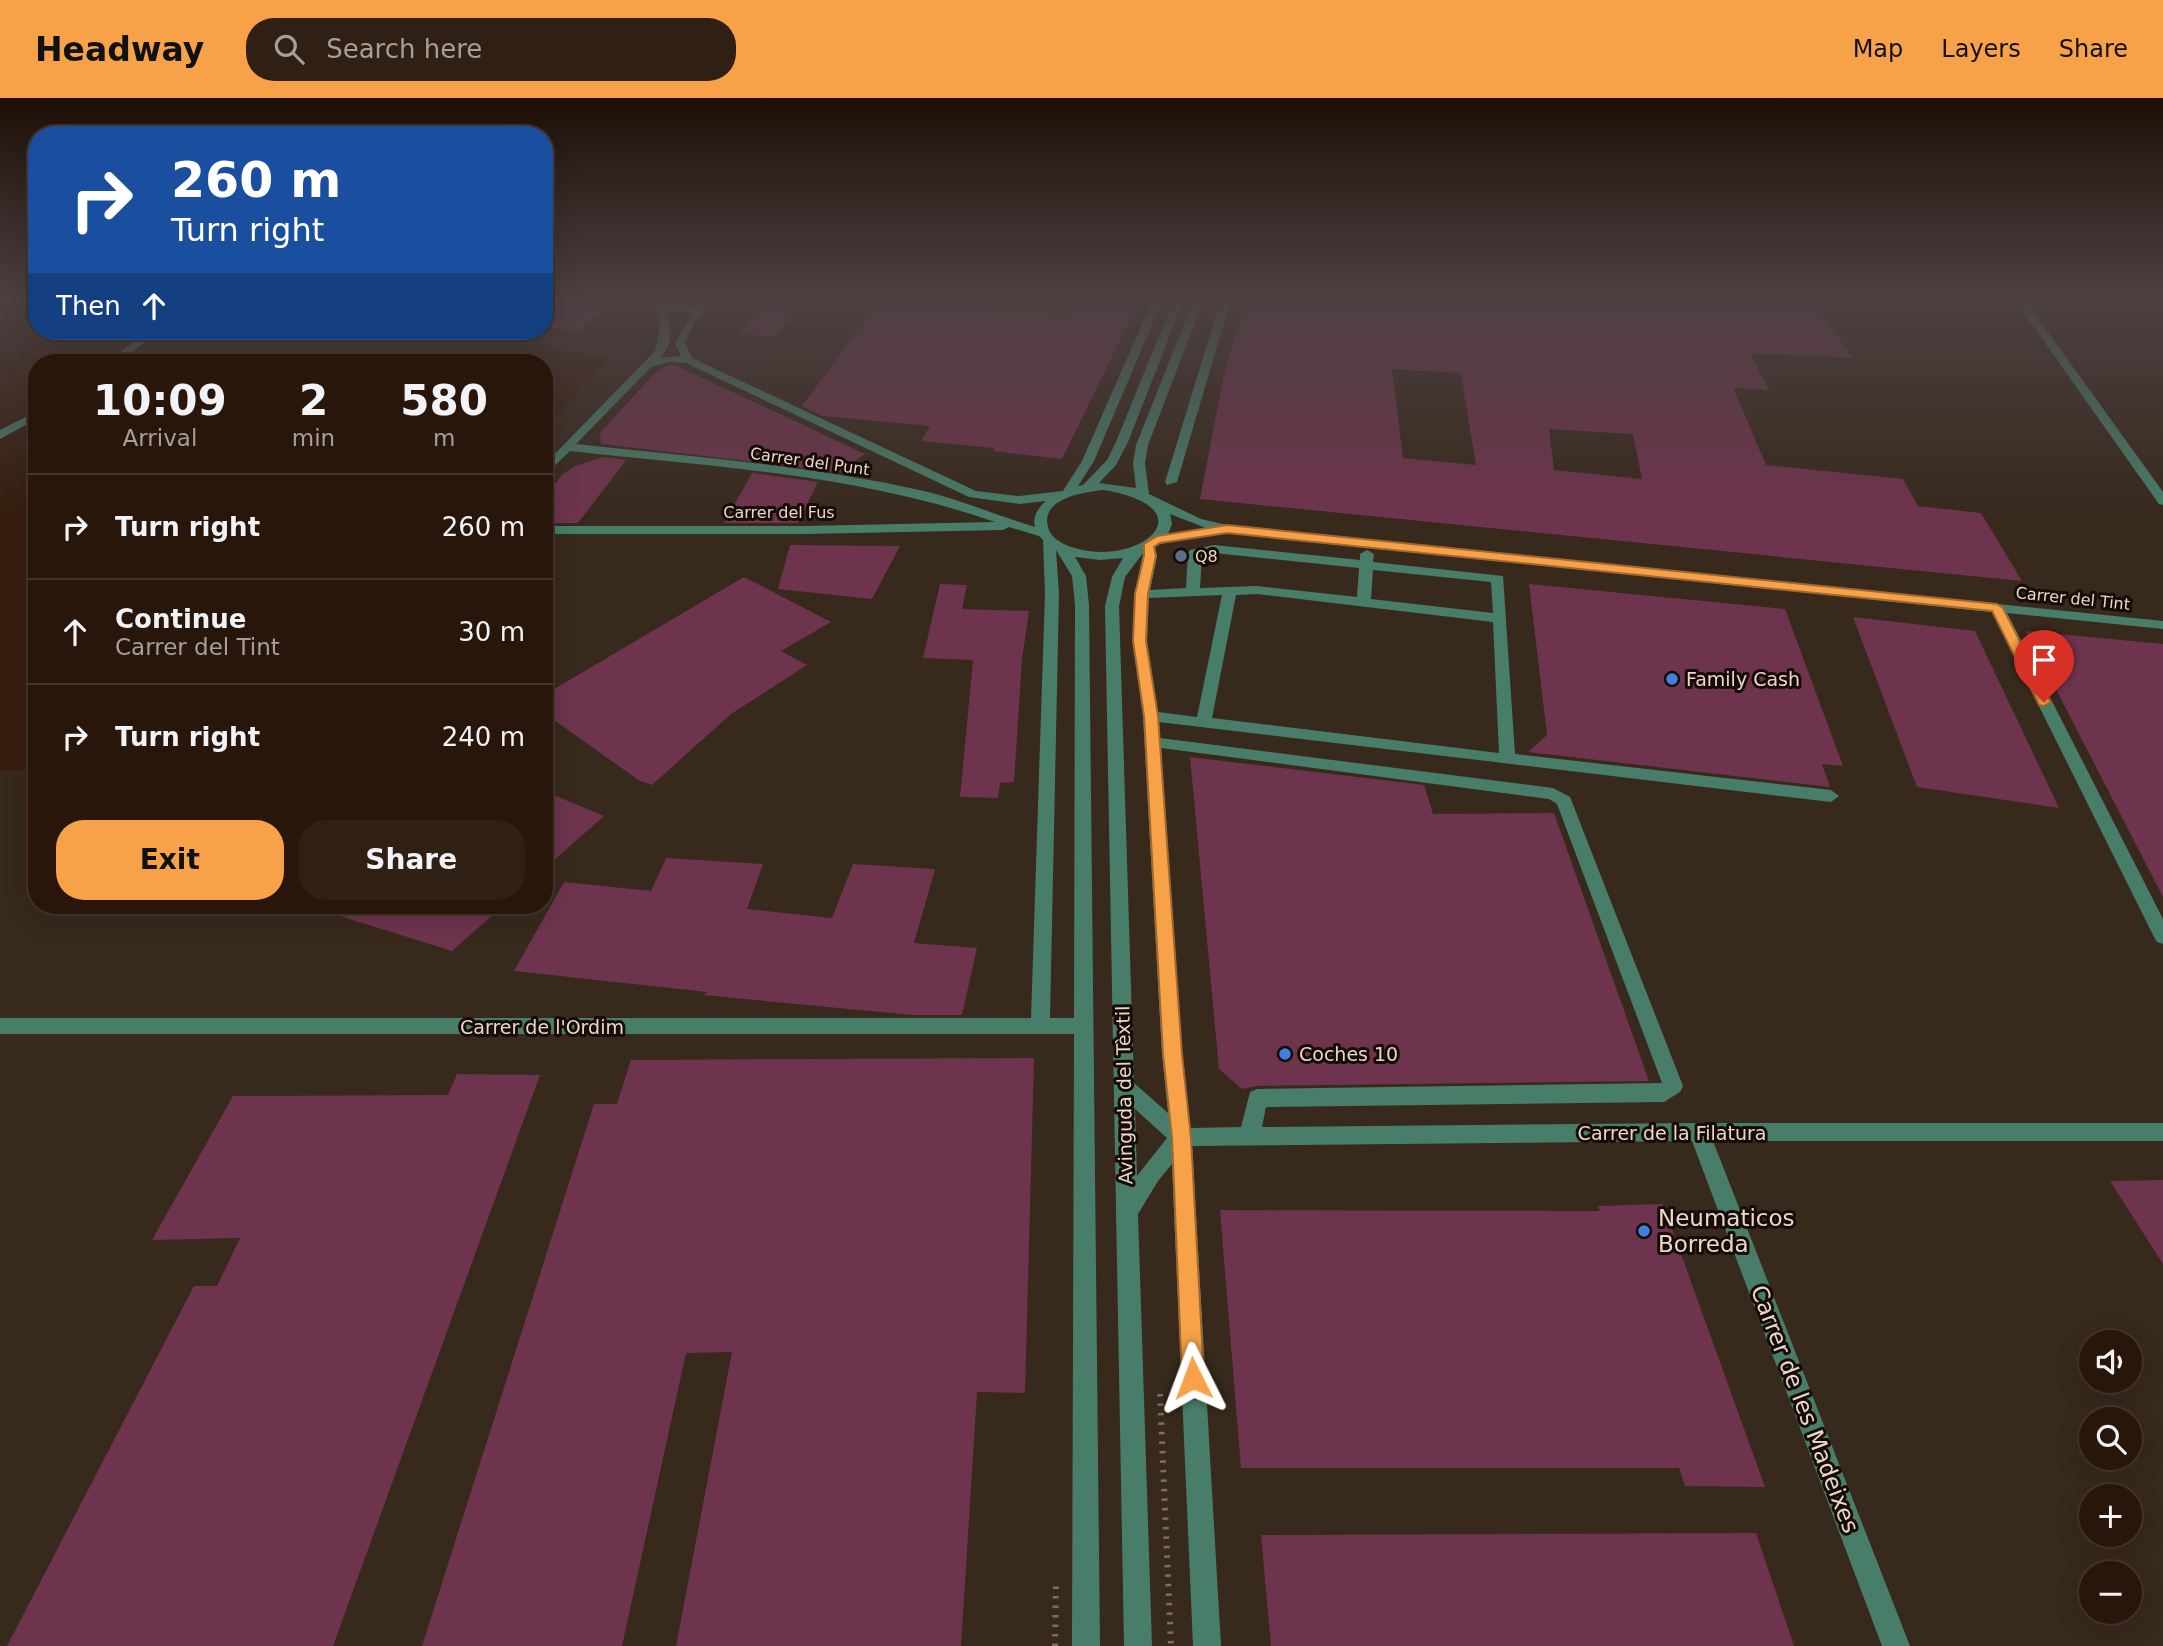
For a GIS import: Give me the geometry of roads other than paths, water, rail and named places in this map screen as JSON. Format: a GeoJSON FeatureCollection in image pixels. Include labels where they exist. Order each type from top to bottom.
{"type":"FeatureCollection","features":[{"type":"Feature","properties":{"kind":"street"},"geometry":{"type":"LineString","coordinates":[[553,463],[641,371]]}},
{"type":"Feature","properties":{"kind":"street"},"geometry":{"type":"LineString","coordinates":[[711,371],[973,494],[1019,500],[1089,486],[1117,487],[1143,494],[1197,522],[1227,529]]}},
{"type":"Feature","properties":{"kind":"street"},"geometry":{"type":"LineString","coordinates":[[1040,1028],[1052,541],[1038,523],[1039,513],[1063,493],[1088,461],[1127,371]]}},
{"type":"Feature","properties":{"kind":"street"},"geometry":{"type":"LineString","coordinates":[[1089,486],[1112,462],[1150,371]]}},
{"type":"Feature","properties":{"kind":"street"},"geometry":{"type":"LineString","coordinates":[[1143,494],[1139,463],[1142,445],[1171,371]]}},
{"type":"Feature","properties":{"kind":"street"},"geometry":{"type":"LineString","coordinates":[[1171,482],[1204,371]]}},
{"type":"Feature","properties":{"kind":"street"},"geometry":{"type":"LineString","coordinates":[[2070,371],[2163,501]]}},
{"type":"Feature","properties":{"kind":"street"},"geometry":{"type":"LineString","coordinates":[[0,435],[28,419]]}},
{"type":"Feature","properties":{"kind":"street","name":"Carrer del Punt"},"geometry":{"type":"LineString","coordinates":[[568,447],[863,484],[926,496],[1099,556],[1227,529]]}},
{"type":"Feature","properties":{"kind":"street"},"geometry":{"type":"LineString","coordinates":[[1160,505],[1166,513],[1167,523],[1164,532],[1147,546],[1150,556],[1142,594],[1140,641],[1151,716],[1172,1054],[1181,1138],[1207,1646]]}},
{"type":"Feature","properties":{"kind":"street","name":"Carrer del Fus"},"geometry":{"type":"LineString","coordinates":[[553,530],[804,530],[1015,526]]}},
{"type":"Feature","properties":{"kind":"street","name":"Carrer del Tint"},"geometry":{"type":"LineString","coordinates":[[1227,529],[2163,625]]}},
{"type":"Feature","properties":{"kind":"street","name":"Avinguda del Tèxtil"},"geometry":{"type":"LineString","coordinates":[[1052,541],[1079,576],[1082,605],[1086,1646]]}},
{"type":"Feature","properties":{"kind":"street"},"geometry":{"type":"LineString","coordinates":[[1364,603],[1368,544]]}},
{"type":"Feature","properties":{"kind":"street","name":"Avinguda del Tèxtil"},"geometry":{"type":"LineString","coordinates":[[1138,1646],[1112,606],[1114,584],[1125,563],[1147,546]]}},
{"type":"Feature","properties":{"kind":"street"},"geometry":{"type":"LineString","coordinates":[[1194,592],[1195,553],[1214,549],[1498,579],[1507,759]]}},
{"type":"Feature","properties":{"kind":"street"},"geometry":{"type":"LineString","coordinates":[[1142,594],[1257,590],[1499,618]]}},
{"type":"Feature","properties":{"kind":"street"},"geometry":{"type":"LineString","coordinates":[[1204,722],[1230,591]]}},
{"type":"Feature","properties":{"kind":"street"},"geometry":{"type":"LineString","coordinates":[[1997,608],[2163,937]]}},
{"type":"Feature","properties":{"kind":"street"},"geometry":{"type":"LineString","coordinates":[[1151,716],[1831,796]]}},
{"type":"Feature","properties":{"kind":"street"},"geometry":{"type":"LineString","coordinates":[[1152,742],[1553,794],[1564,801],[1673,1086],[1664,1093],[1258,1098],[1251,1138]]}},
{"type":"Feature","properties":{"kind":"street","name":"Carrer de l'Ordim"},"geometry":{"type":"LineString","coordinates":[[0,1026],[1085,1026]]}},
{"type":"Feature","properties":{"kind":"street"},"geometry":{"type":"LineString","coordinates":[[1124,1087],[1181,1138]]}},
{"type":"Feature","properties":{"kind":"street","name":"Carrer de la Filatura"},"geometry":{"type":"LineString","coordinates":[[1181,1138],[1699,1132],[2163,1132]]}},
{"type":"Feature","properties":{"kind":"street","name":"Carrer de les Madeixes"},"geometry":{"type":"LineString","coordinates":[[1699,1132],[1895,1646]]}},
{"type":"Feature","properties":{"kind":"street"},"geometry":{"type":"LineString","coordinates":[[1126,1214],[1150,1174],[1181,1138]]}},
{"type":"Feature","properties":{"kind":"place","name":"Q8"},"geometry":{"type":"Point","coordinates":[1181,556]}},
{"type":"Feature","properties":{"kind":"place","name":"Family Cash"},"geometry":{"type":"Point","coordinates":[1672,679]}},
{"type":"Feature","properties":{"kind":"place","name":"Coches 10"},"geometry":{"type":"Point","coordinates":[1285,1054]}},
{"type":"Feature","properties":{"kind":"place","name":"Neumaticos Borreda"},"geometry":{"type":"Point","coordinates":[1644,1231]}}]}
